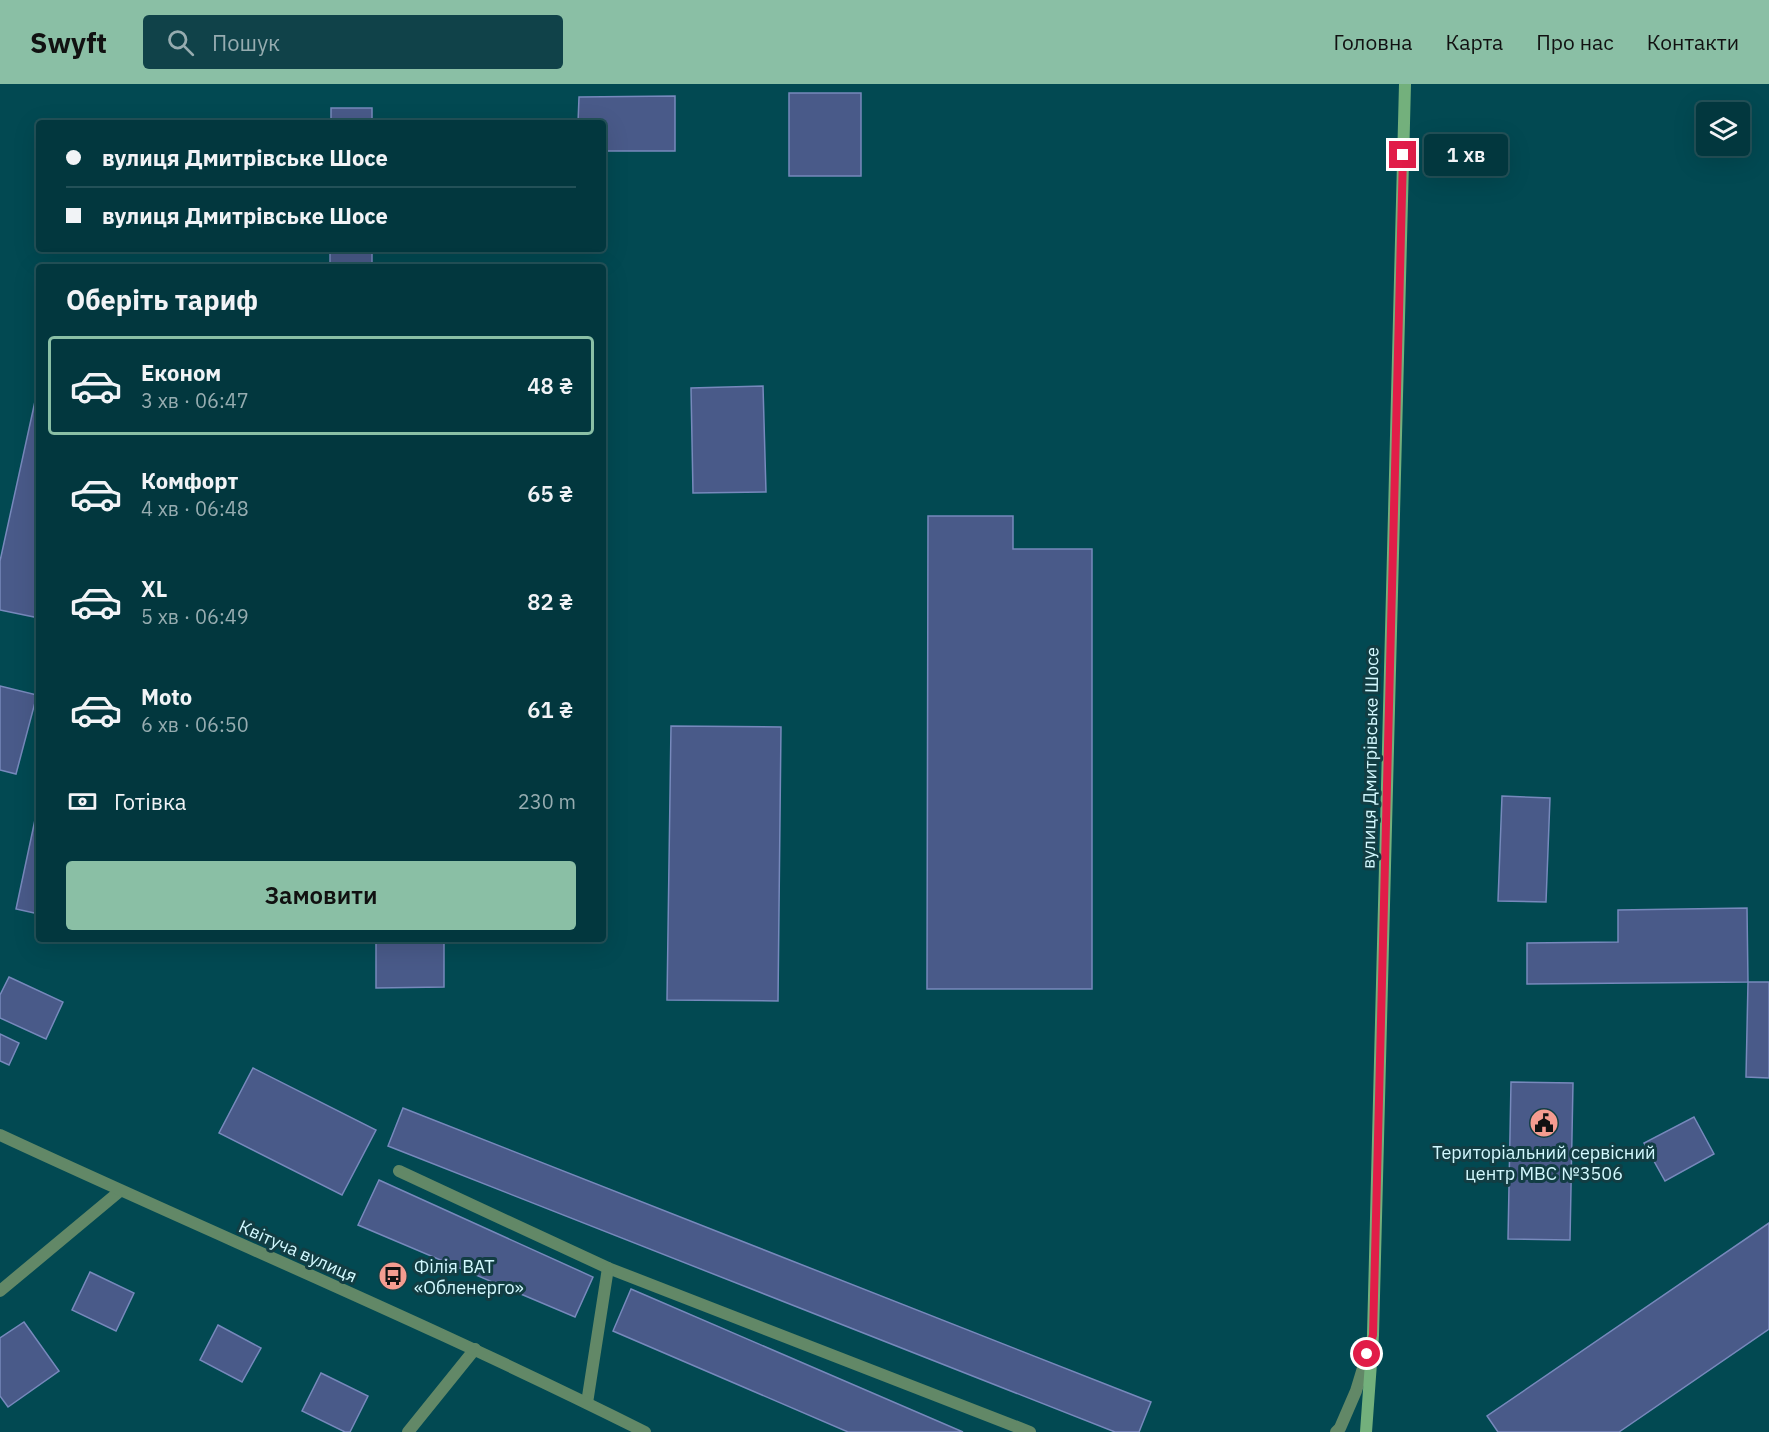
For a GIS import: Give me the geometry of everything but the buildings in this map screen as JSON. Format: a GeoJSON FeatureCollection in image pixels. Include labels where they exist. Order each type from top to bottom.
{"type":"FeatureCollection","features":[{"type":"Feature","properties":{"kind":"main road","name":"вулиця Дмитрівське Шосе"},"geometry":{"type":"LineString","coordinates":[[1366,1432],[1373,1335],[1405,84]]}},
{"type":"Feature","properties":{"kind":"street","name":"Квітуча вулиця"},"geometry":{"type":"LineString","coordinates":[[0,1136],[475,1349],[645,1432]]}},
{"type":"Feature","properties":{"kind":"street"},"geometry":{"type":"LineString","coordinates":[[399,1171],[608,1268],[1030,1432]]}},
{"type":"Feature","properties":{"kind":"street"},"geometry":{"type":"LineString","coordinates":[[0,1291],[120,1191]]}},
{"type":"Feature","properties":{"kind":"street"},"geometry":{"type":"LineString","coordinates":[[587,1403],[608,1268]]}},
{"type":"Feature","properties":{"kind":"street"},"geometry":{"type":"LineString","coordinates":[[1336,1432],[1340,1428],[1356,1391],[1373,1335]]}},
{"type":"Feature","properties":{"kind":"street"},"geometry":{"type":"LineString","coordinates":[[408,1432],[475,1349]]}},
{"type":"Feature","properties":{"kind":"place","name":"Територіальний сервісний центр МВС №3506"},"geometry":{"type":"Point","coordinates":[1544,1123]}},
{"type":"Feature","properties":{"kind":"place","name":"Філія ВАТ «Обленерго»"},"geometry":{"type":"Point","coordinates":[393,1276]}},
{"type":"Feature","properties":{"kind":"route"},"geometry":{"type":"LineString","coordinates":[[1367,1354],[1373,1335],[1403,155]]}}]}
